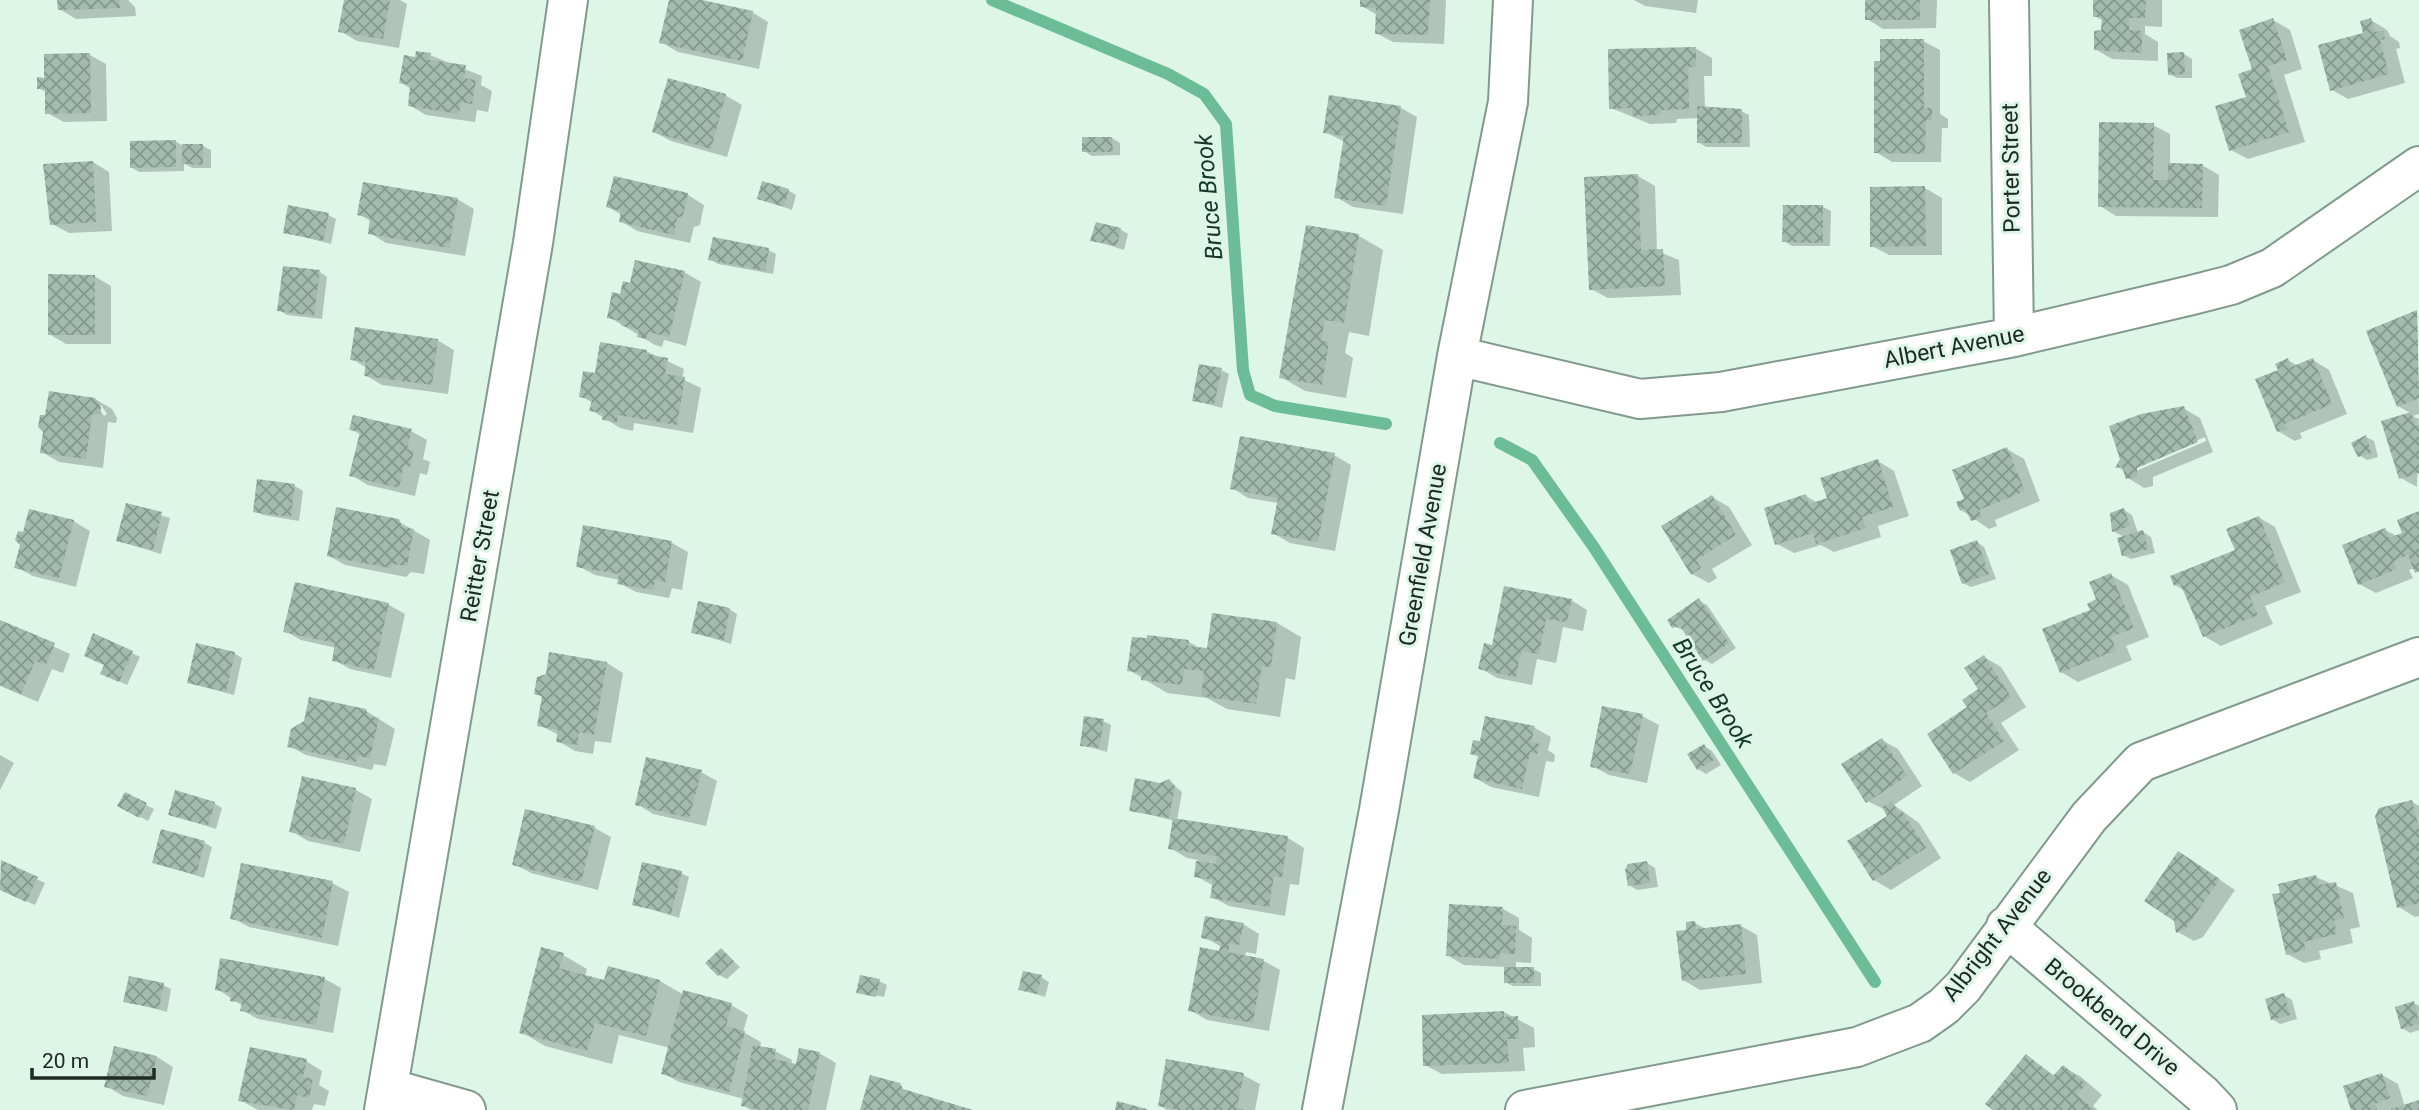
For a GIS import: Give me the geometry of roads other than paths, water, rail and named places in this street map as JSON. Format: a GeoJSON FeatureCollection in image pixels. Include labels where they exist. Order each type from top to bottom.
{"type":"FeatureCollection","features":[{"type":"Feature","properties":{"kind":"street","name":"Reitter Street"},"geometry":{"type":"LineString","coordinates":[[386,1099],[533,243],[568,0]]}},
{"type":"Feature","properties":{"kind":"street","name":"Greenfield Avenue"},"geometry":{"type":"LineString","coordinates":[[1322,1110],[1381,797],[1457,356],[1507,102],[1513,0]]}},
{"type":"Feature","properties":{"kind":"street","name":"Porter Street"},"geometry":{"type":"LineString","coordinates":[[2009,0],[2014,337]]}},
{"type":"Feature","properties":{"kind":"street","name":"Albert Avenue"},"geometry":{"type":"LineString","coordinates":[[1457,356],[1640,399],[1721,392],[2014,337],[2231,285],[2272,268],[2419,166]]}},
{"type":"Feature","properties":{"kind":"street","name":"Albright Avenue"},"geometry":{"type":"LineString","coordinates":[[1525,1110],[1857,1047],[1920,1023],[1944,1006],[1963,987],[2089,817],[2141,762],[2419,657]]}},
{"type":"Feature","properties":{"kind":"street","name":"Brookbend Drive"},"geometry":{"type":"LineString","coordinates":[[2006,926],[2203,1095],[2217,1110]]}},
{"type":"Feature","properties":{"kind":"street"},"geometry":{"type":"LineString","coordinates":[[386,1099],[466,1110]]}},
{"type":"Feature","properties":{"kind":"waterway","name":"Bruce Brook"},"geometry":{"type":"LineString","coordinates":[[992,0],[1168,74],[1204,94],[1226,124],[1243,370],[1250,395],[1275,406],[1386,424]]}},
{"type":"Feature","properties":{"kind":"waterway","name":"Bruce Brook"},"geometry":{"type":"LineString","coordinates":[[1500,443],[1532,460],[1593,546],[1875,982]]}}]}
